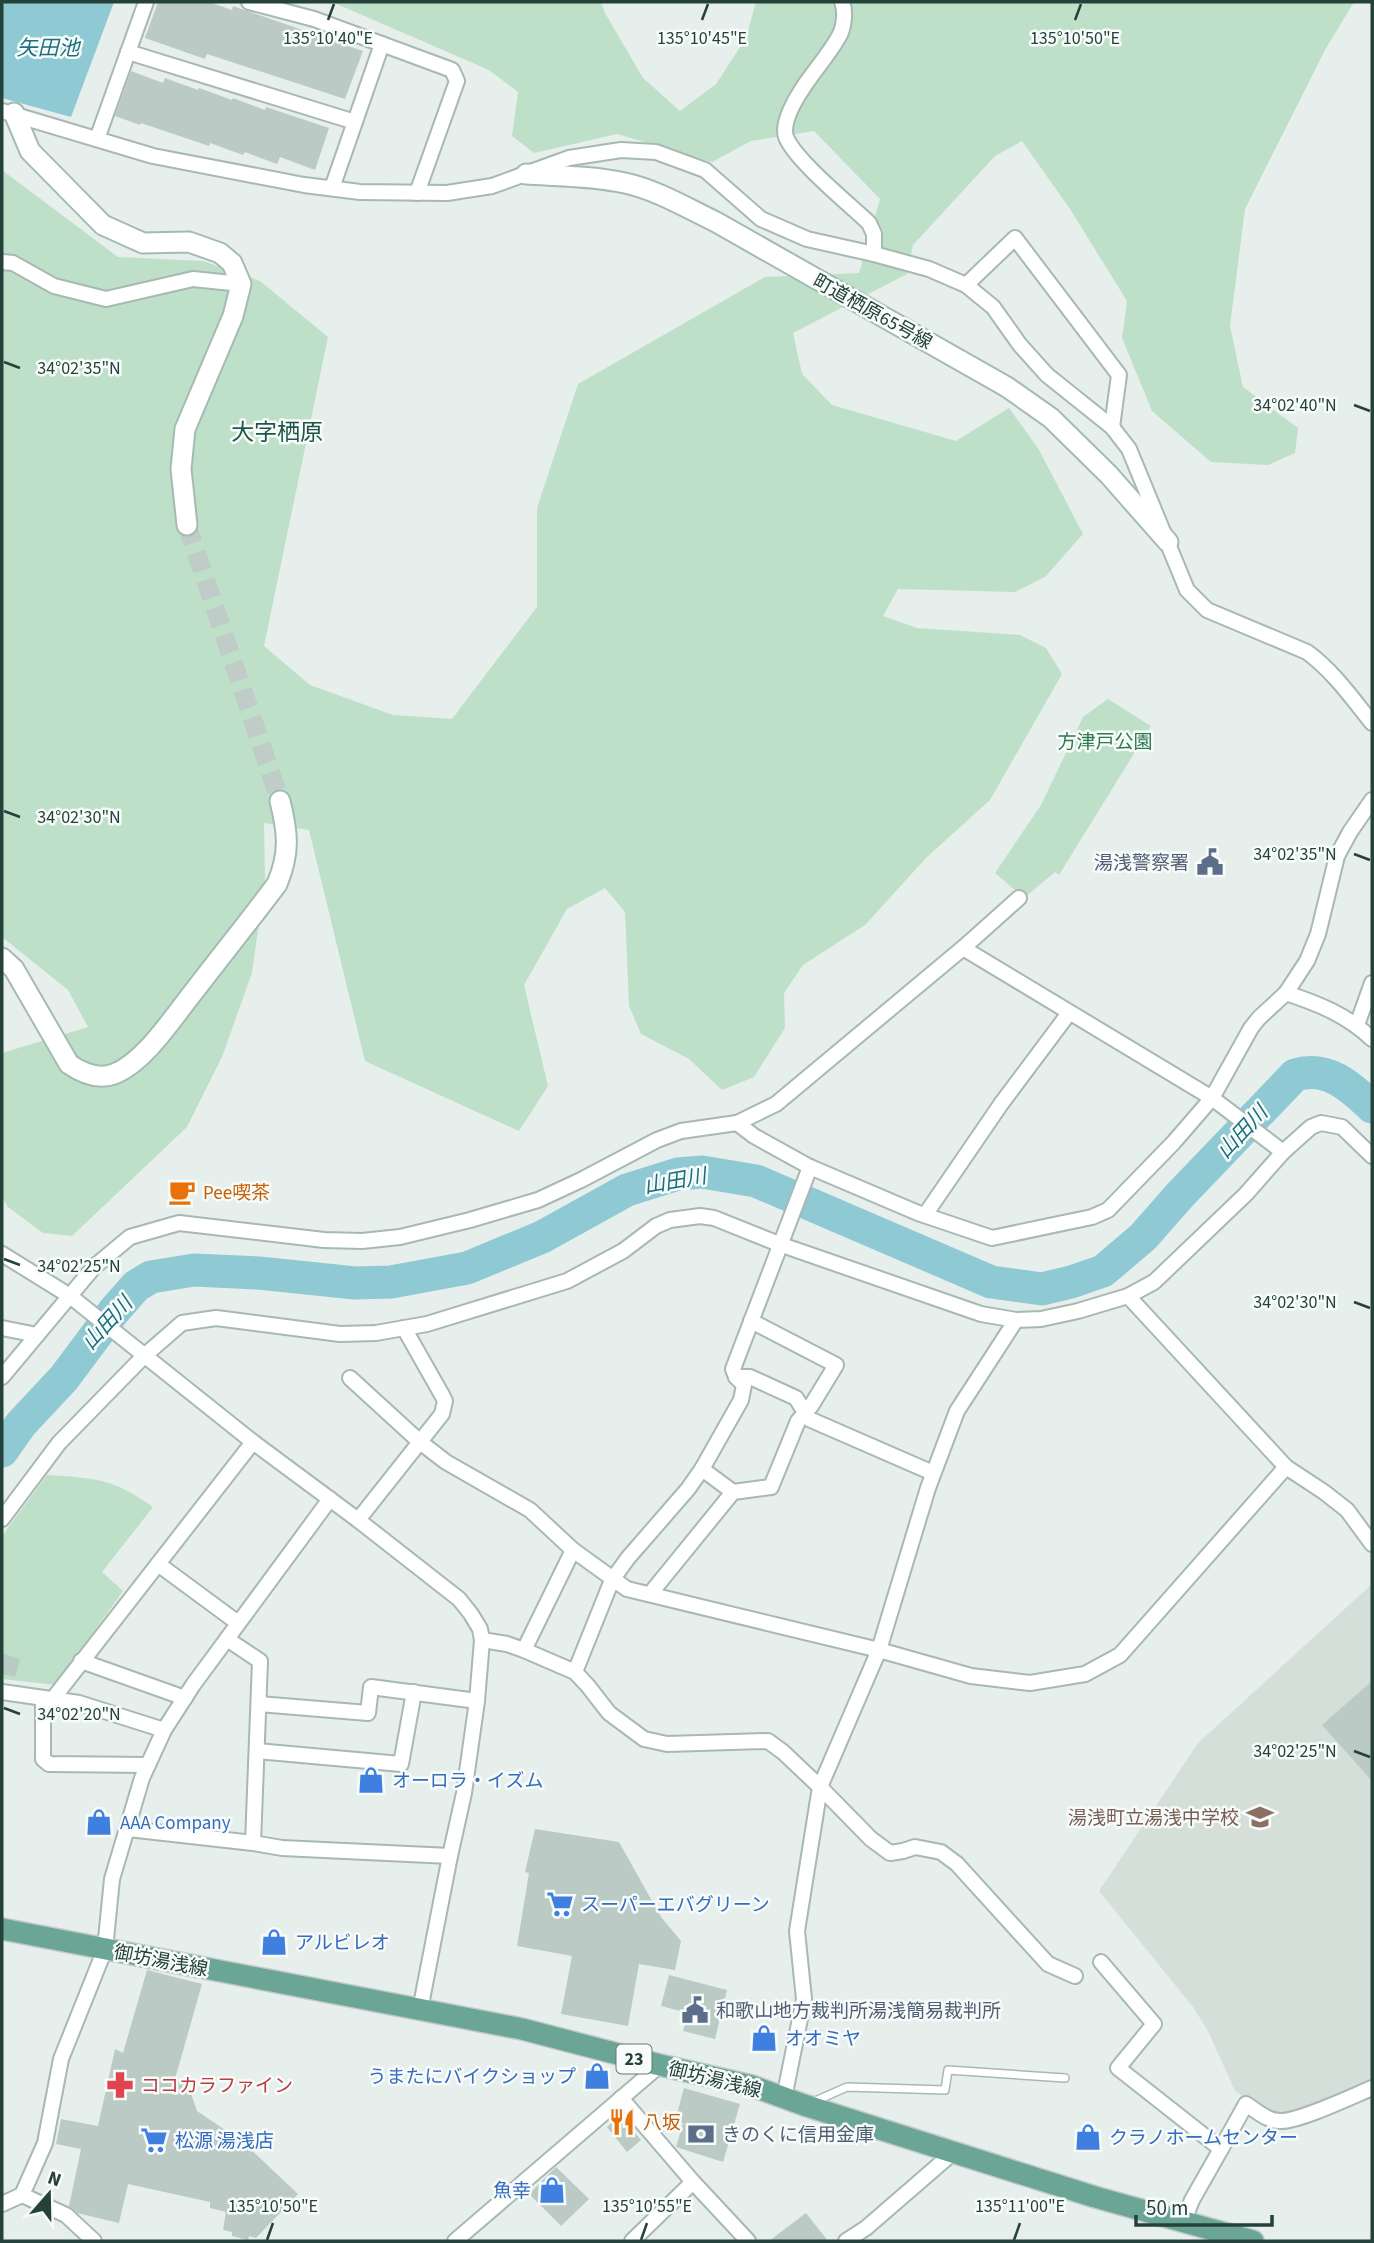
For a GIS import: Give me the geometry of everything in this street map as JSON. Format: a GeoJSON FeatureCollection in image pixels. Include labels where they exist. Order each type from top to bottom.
{"type":"FeatureCollection","features":[{"type":"Feature","properties":{"kind":"main road","name":"御坊湯浅線"},"geometry":{"type":"LineString","coordinates":[[2,1929],[522,2029],[752,2086],[794,2102],[1095,2197],[1253,2241]]}},
{"type":"Feature","properties":{"kind":"street"},"geometry":{"type":"LineString","coordinates":[[97,139],[146,2]]}},
{"type":"Feature","properties":{"kind":"street"},"geometry":{"type":"LineString","coordinates":[[248,2],[314,19],[452,70],[457,81],[417,193]]}},
{"type":"Feature","properties":{"kind":"street"},"geometry":{"type":"LineString","coordinates":[[842,2],[845,9],[840,36],[794,100],[786,121],[786,136],[807,165],[869,223],[874,234],[874,254]]}},
{"type":"Feature","properties":{"kind":"street"},"geometry":{"type":"LineString","coordinates":[[332,188],[382,44]]}},
{"type":"Feature","properties":{"kind":"street"},"geometry":{"type":"LineString","coordinates":[[128,52],[355,122]]}},
{"type":"Feature","properties":{"kind":"street"},"geometry":{"type":"LineString","coordinates":[[8,112],[153,156],[360,192],[447,193],[480,188],[569,158],[621,150],[656,152],[705,170],[761,219],[807,239],[929,269],[966,285],[993,307],[1020,345],[1047,375],[1112,427],[1129,449],[1187,590],[1207,610],[1307,652],[1341,684],[1372,723]]}},
{"type":"Feature","properties":{"kind":"street"},"geometry":{"type":"LineString","coordinates":[[8,112],[30,151],[103,225],[143,243],[189,242],[220,253],[232,263],[241,284],[233,316],[185,429],[181,468],[187,525]]}},
{"type":"Feature","properties":{"kind":"street","name":"町道栖原65号線"},"geometry":{"type":"LineString","coordinates":[[526,174],[626,183],[670,199],[716,222],[1007,387],[1051,418],[1109,475],[1168,542]]}},
{"type":"Feature","properties":{"kind":"street"},"geometry":{"type":"LineString","coordinates":[[966,285],[1015,238],[1119,375],[1112,427]]}},
{"type":"Feature","properties":{"kind":"street"},"geometry":{"type":"LineString","coordinates":[[2,262],[13,263],[54,286],[106,299],[193,279],[241,284]]}},
{"type":"Feature","properties":{"kind":"street"},"geometry":{"type":"LineString","coordinates":[[737,1123],[808,1171],[992,1238],[1092,1217],[1108,1210],[1217,1102],[1251,1028],[1286,993],[1307,961],[1337,856],[1372,800]]}},
{"type":"Feature","properties":{"kind":"street"},"geometry":{"type":"LineString","coordinates":[[2,958],[14,969],[69,1064],[79,1071],[101,1077],[111,1076],[124,1069],[143,1054],[160,1034],[277,884],[288,846],[280,801]]}},
{"type":"Feature","properties":{"kind":"street"},"geometry":{"type":"LineString","coordinates":[[2,1377],[94,1267],[130,1237],[179,1223],[324,1240],[362,1241],[400,1237],[538,1200],[657,1140],[681,1131],[737,1123],[776,1104],[1019,898]]}},
{"type":"Feature","properties":{"kind":"street"},"geometry":{"type":"LineString","coordinates":[[963,948],[1217,1102],[1283,1152]]}},
{"type":"Feature","properties":{"kind":"street"},"geometry":{"type":"LineString","coordinates":[[1357,1025],[1372,983]]}},
{"type":"Feature","properties":{"kind":"street"},"geometry":{"type":"LineString","coordinates":[[1286,993],[1323,1005],[1357,1025],[1372,1039]]}},
{"type":"Feature","properties":{"kind":"street"},"geometry":{"type":"LineString","coordinates":[[925,1215],[1001,1104],[1069,1013]]}},
{"type":"Feature","properties":{"kind":"street"},"geometry":{"type":"LineString","coordinates":[[2,1519],[59,1443],[139,1352],[182,1323],[216,1318],[340,1334],[376,1333],[428,1324],[567,1281],[623,1251],[656,1226],[670,1220],[700,1216],[714,1217],[781,1239],[981,1314],[1016,1321],[1041,1319],[1128,1296],[1154,1282],[1246,1195],[1283,1152],[1311,1127],[1331,1123],[1342,1127],[1372,1156]]}},
{"type":"Feature","properties":{"kind":"street"},"geometry":{"type":"LineString","coordinates":[[575,1672],[612,1580],[688,1489],[743,1394],[744,1385],[733,1369],[808,1171]]}},
{"type":"Feature","properties":{"kind":"street"},"geometry":{"type":"LineString","coordinates":[[2,1254],[70,1296],[253,1442],[459,1599],[476,1622],[482,1640],[477,1701],[464,1793],[420,2010]]}},
{"type":"Feature","properties":{"kind":"street"},"geometry":{"type":"LineString","coordinates":[[1128,1296],[1286,1467],[1347,1510],[1372,1542]]}},
{"type":"Feature","properties":{"kind":"street"},"geometry":{"type":"LineString","coordinates":[[650,1594],[733,1492],[771,1487],[798,1421],[811,1406],[836,1365],[751,1321]]}},
{"type":"Feature","properties":{"kind":"street"},"geometry":{"type":"LineString","coordinates":[[794,2102],[804,1999],[797,1931],[820,1787],[879,1650],[933,1473],[957,1411],[1016,1321]]}},
{"type":"Feature","properties":{"kind":"street"},"geometry":{"type":"LineString","coordinates":[[2,1328],[37,1335]]}},
{"type":"Feature","properties":{"kind":"street"},"geometry":{"type":"LineString","coordinates":[[358,1520],[442,1414],[444,1401],[404,1328]]}},
{"type":"Feature","properties":{"kind":"street"},"geometry":{"type":"LineString","coordinates":[[736,1377],[750,1377],[796,1398],[809,1419],[933,1473]]}},
{"type":"Feature","properties":{"kind":"street"},"geometry":{"type":"LineString","coordinates":[[350,1378],[419,1442],[446,1462],[530,1510],[573,1550],[628,1589],[879,1650],[971,1676],[1030,1683],[1085,1674],[1120,1656],[1286,1467]]}},
{"type":"Feature","properties":{"kind":"street"},"geometry":{"type":"LineString","coordinates":[[148,1765],[49,1764],[43,1759],[47,1699],[81,1661],[253,1442]]}},
{"type":"Feature","properties":{"kind":"street"},"geometry":{"type":"LineString","coordinates":[[702,1469],[733,1492]]}},
{"type":"Feature","properties":{"kind":"street"},"geometry":{"type":"LineString","coordinates":[[2,2204],[22,2195],[45,2143],[61,2059],[106,1949],[112,1879],[142,1778],[164,1730],[238,1623],[330,1499]]}},
{"type":"Feature","properties":{"kind":"street"},"geometry":{"type":"LineString","coordinates":[[524,1650],[573,1550]]}},
{"type":"Feature","properties":{"kind":"street"},"geometry":{"type":"LineString","coordinates":[[158,1564],[238,1623]]}},
{"type":"Feature","properties":{"kind":"street"},"geometry":{"type":"LineString","coordinates":[[227,1639],[260,1661],[253,1843]]}},
{"type":"Feature","properties":{"kind":"street"},"geometry":{"type":"LineString","coordinates":[[482,1640],[507,1644],[575,1672],[609,1713],[644,1739],[667,1744],[768,1741],[890,1853],[915,1847],[941,1852],[957,1864],[1034,1951],[1048,1964],[1075,1976]]}},
{"type":"Feature","properties":{"kind":"street"},"geometry":{"type":"LineString","coordinates":[[81,1661],[185,1698]]}},
{"type":"Feature","properties":{"kind":"street"},"geometry":{"type":"LineString","coordinates":[[258,1704],[368,1713],[371,1688],[477,1701]]}},
{"type":"Feature","properties":{"kind":"street"},"geometry":{"type":"LineString","coordinates":[[2,1692],[79,1703],[164,1730]]}},
{"type":"Feature","properties":{"kind":"street"},"geometry":{"type":"LineString","coordinates":[[257,1751],[401,1764],[414,1692]]}},
{"type":"Feature","properties":{"kind":"street"},"geometry":{"type":"LineString","coordinates":[[128,1829],[282,1848],[450,1856]]}},
{"type":"Feature","properties":{"kind":"street"},"geometry":{"type":"LineString","coordinates":[[1101,1962],[1153,2024],[1118,2068],[1221,2149]]}},
{"type":"Feature","properties":{"kind":"street"},"geometry":{"type":"LineString","coordinates":[[455,2241],[472,2236],[660,2065]]}},
{"type":"Feature","properties":{"kind":"street"},"geometry":{"type":"LineString","coordinates":[[1183,2223],[1192,2200],[1246,2104],[1270,2119],[1281,2122],[1372,2088]]}},
{"type":"Feature","properties":{"kind":"street"},"geometry":{"type":"LineString","coordinates":[[621,2098],[748,2241]]}},
{"type":"Feature","properties":{"kind":"street"},"geometry":{"type":"LineString","coordinates":[[846,2241],[866,2228],[955,2151]]}},
{"type":"Feature","properties":{"kind":"street"},"geometry":{"type":"LineString","coordinates":[[632,2241],[693,2182]]}},
{"type":"Feature","properties":{"kind":"street"},"geometry":{"type":"LineString","coordinates":[[22,2195],[66,2215],[94,2241]]}},
{"type":"Feature","properties":{"kind":"lane"},"geometry":{"type":"LineString","coordinates":[[794,2102],[847,2087],[945,2090],[948,2070],[1065,2078]]}},
{"type":"Feature","properties":{"kind":"shaded area","name":"湯浅町立湯浅中学校"},"geometry":{"type":"Polygon","coordinates":[[[1372,1584],[1372,2081],[1289,2115],[1270,2116],[1235,2091],[1208,2031],[1193,2007],[1099,1891],[1198,1743],[1372,1584]]]}},
{"type":"Feature","properties":{"kind":"green space"},"geometry":{"type":"Polygon","coordinates":[[[332,2],[601,2],[643,78],[680,111],[716,84],[746,38],[756,2],[1354,2],[1325,50],[1245,209],[1230,326],[1243,387],[1298,428],[1295,453],[1268,465],[1211,462],[1152,411],[1122,338],[1127,301],[1070,209],[1022,141],[995,156],[913,245],[907,274],[793,333],[802,374],[832,405],[956,441],[1009,408],[1038,448],[1083,534],[1045,577],[1015,592],[898,589],[883,616],[917,628],[1020,635],[1046,648],[1062,674],[990,800],[926,858],[865,925],[803,965],[784,993],[785,1028],[754,1077],[722,1090],[689,1059],[641,1034],[629,1006],[625,912],[605,888],[567,909],[524,985],[548,1086],[519,1131],[365,1061],[309,830],[264,823],[265,880],[252,973],[222,1057],[187,1127],[72,1236],[43,1233],[8,1207],[2,1197],[2,1053],[88,1027],[68,990],[2,937],[2,170],[118,257],[203,261],[260,281],[328,337],[264,646],[310,685],[393,715],[452,719],[537,607],[537,508],[578,384],[765,277],[859,273],[880,199],[814,131],[751,141],[712,162],[617,134],[534,153],[512,136],[518,92],[489,70],[332,2]]]}},
{"type":"Feature","properties":{"kind":"green space","name":"方津戸公園"},"geometry":{"type":"Polygon","coordinates":[[[1108,699],[1151,726],[1059,875],[1055,872],[1024,898],[995,873],[1041,805],[1083,717],[1108,699]]]}},
{"type":"Feature","properties":{"kind":"green space"},"geometry":{"type":"Polygon","coordinates":[[[47,1475],[103,1481],[126,1490],[153,1507],[102,1572],[123,1591],[56,1685],[2,1679],[2,1536],[47,1475]]]}},
{"type":"Feature","properties":{"kind":"water","name":"矢田池"},"geometry":{"type":"Polygon","coordinates":[[[2,2],[114,2],[71,117],[2,98],[2,2]]]}},
{"type":"Feature","properties":{"kind":"building"},"geometry":{"type":"Polygon","coordinates":[[[158,2],[209,2],[232,10],[233,6],[363,51],[345,99],[207,54],[205,59],[145,38],[158,2]]]}},
{"type":"Feature","properties":{"kind":"building"},"geometry":{"type":"Polygon","coordinates":[[[131,71],[163,83],[165,78],[265,110],[266,107],[329,128],[315,170],[280,157],[277,164],[245,152],[243,155],[210,143],[209,146],[115,116],[131,71]]]}},
{"type":"Feature","properties":{"kind":"building"},"geometry":{"type":"Polygon","coordinates":[[[2,1653],[20,1659],[15,1677],[2,1674],[2,1653]]]}},
{"type":"Feature","properties":{"kind":"building"},"geometry":{"type":"Polygon","coordinates":[[[1372,1681],[1372,1781],[1322,1725],[1372,1681]]]}},
{"type":"Feature","properties":{"kind":"building"},"geometry":{"type":"Polygon","coordinates":[[[535,1829],[619,1842],[661,1917],[681,1941],[675,1970],[639,1964],[628,2026],[561,2014],[572,1956],[517,1946],[529,1873],[525,1872],[535,1829]]]}},
{"type":"Feature","properties":{"kind":"building"},"geometry":{"type":"Polygon","coordinates":[[[147,1970],[202,1984],[175,2079],[188,2085],[197,2111],[243,2142],[298,2194],[256,2238],[249,2236],[248,2240],[232,2236],[232,2232],[223,2230],[226,2212],[210,2208],[210,2202],[128,2184],[119,2223],[77,2213],[69,2206],[81,2149],[56,2144],[61,2119],[98,2126],[115,2049],[123,2053],[147,1970]]]}},
{"type":"Feature","properties":{"kind":"building"},"geometry":{"type":"Polygon","coordinates":[[[669,1975],[727,1990],[715,2039],[683,2031],[688,2013],[661,2006],[669,1975]]]}},
{"type":"Feature","properties":{"kind":"building"},"geometry":{"type":"Polygon","coordinates":[[[684,2088],[740,2104],[723,2162],[676,2147],[683,2123],[675,2121],[684,2088]]]}},
{"type":"Feature","properties":{"kind":"building"},"geometry":{"type":"Polygon","coordinates":[[[622,2114],[641,2140],[627,2152],[607,2127],[622,2114]]]}},
{"type":"Feature","properties":{"kind":"building"},"geometry":{"type":"Polygon","coordinates":[[[556,2167],[589,2199],[561,2226],[529,2194],[556,2167]]]}},
{"type":"Feature","properties":{"kind":"building"},"geometry":{"type":"Polygon","coordinates":[[[806,2213],[828,2241],[769,2241],[806,2213]]]}},
{"type":"Feature","properties":{"kind":"waterway","name":"山田川"},"geometry":{"type":"LineString","coordinates":[[2,1451],[21,1424],[64,1378],[114,1311],[136,1286],[151,1277],[194,1270],[259,1273],[355,1283],[391,1282],[467,1268],[542,1237],[627,1190],[678,1174],[702,1172],[756,1181],[991,1282],[1042,1289],[1103,1271],[1143,1237],[1295,1075],[1328,1075],[1346,1085],[1372,1107]]}},
{"type":"Feature","properties":{"kind":"tunnel"},"geometry":{"type":"LineString","coordinates":[[187,525],[280,801]]}},
{"type":"Feature","properties":{"kind":"place","name":"湯浅警察署"},"geometry":{"type":"Point","coordinates":[1210,862]}},
{"type":"Feature","properties":{"kind":"place","name":"Pee喫茶"},"geometry":{"type":"Point","coordinates":[182,1192]}},
{"type":"Feature","properties":{"kind":"place","name":"オーロラ・イズム"},"geometry":{"type":"Point","coordinates":[371,1780]}},
{"type":"Feature","properties":{"kind":"place","name":"湯浅町立湯浅中学校"},"geometry":{"type":"Point","coordinates":[1260,1817]}},
{"type":"Feature","properties":{"kind":"place","name":"AAA Company"},"geometry":{"type":"Point","coordinates":[99,1822]}},
{"type":"Feature","properties":{"kind":"place","name":"スーパーエバグリーン"},"geometry":{"type":"Point","coordinates":[560,1904]}},
{"type":"Feature","properties":{"kind":"place","name":"アルビレオ"},"geometry":{"type":"Point","coordinates":[274,1942]}},
{"type":"Feature","properties":{"kind":"place","name":"和歌山地方裁判所湯浅簡易裁判所"},"geometry":{"type":"Point","coordinates":[695,2010]}},
{"type":"Feature","properties":{"kind":"place","name":"オオミヤ"},"geometry":{"type":"Point","coordinates":[764,2038]}},
{"type":"Feature","properties":{"kind":"place","name":"うまたにバイクショップ"},"geometry":{"type":"Point","coordinates":[597,2076]}},
{"type":"Feature","properties":{"kind":"place","name":"ココカラファイン"},"geometry":{"type":"Point","coordinates":[120,2085]}},
{"type":"Feature","properties":{"kind":"place","name":"八坂"},"geometry":{"type":"Point","coordinates":[622,2122]}},
{"type":"Feature","properties":{"kind":"place","name":"きのくに信用金庫"},"geometry":{"type":"Point","coordinates":[701,2134]}},
{"type":"Feature","properties":{"kind":"place","name":"クラノホームセンター"},"geometry":{"type":"Point","coordinates":[1088,2137]}},
{"type":"Feature","properties":{"kind":"place","name":"松源 湯浅店"},"geometry":{"type":"Point","coordinates":[154,2140]}},
{"type":"Feature","properties":{"kind":"place","name":"魚幸"},"geometry":{"type":"Point","coordinates":[552,2190]}},
{"type":"Feature","properties":{"kind":"district","name":"大字栖原"},"geometry":{"type":"Point","coordinates":[277,432]}}]}
